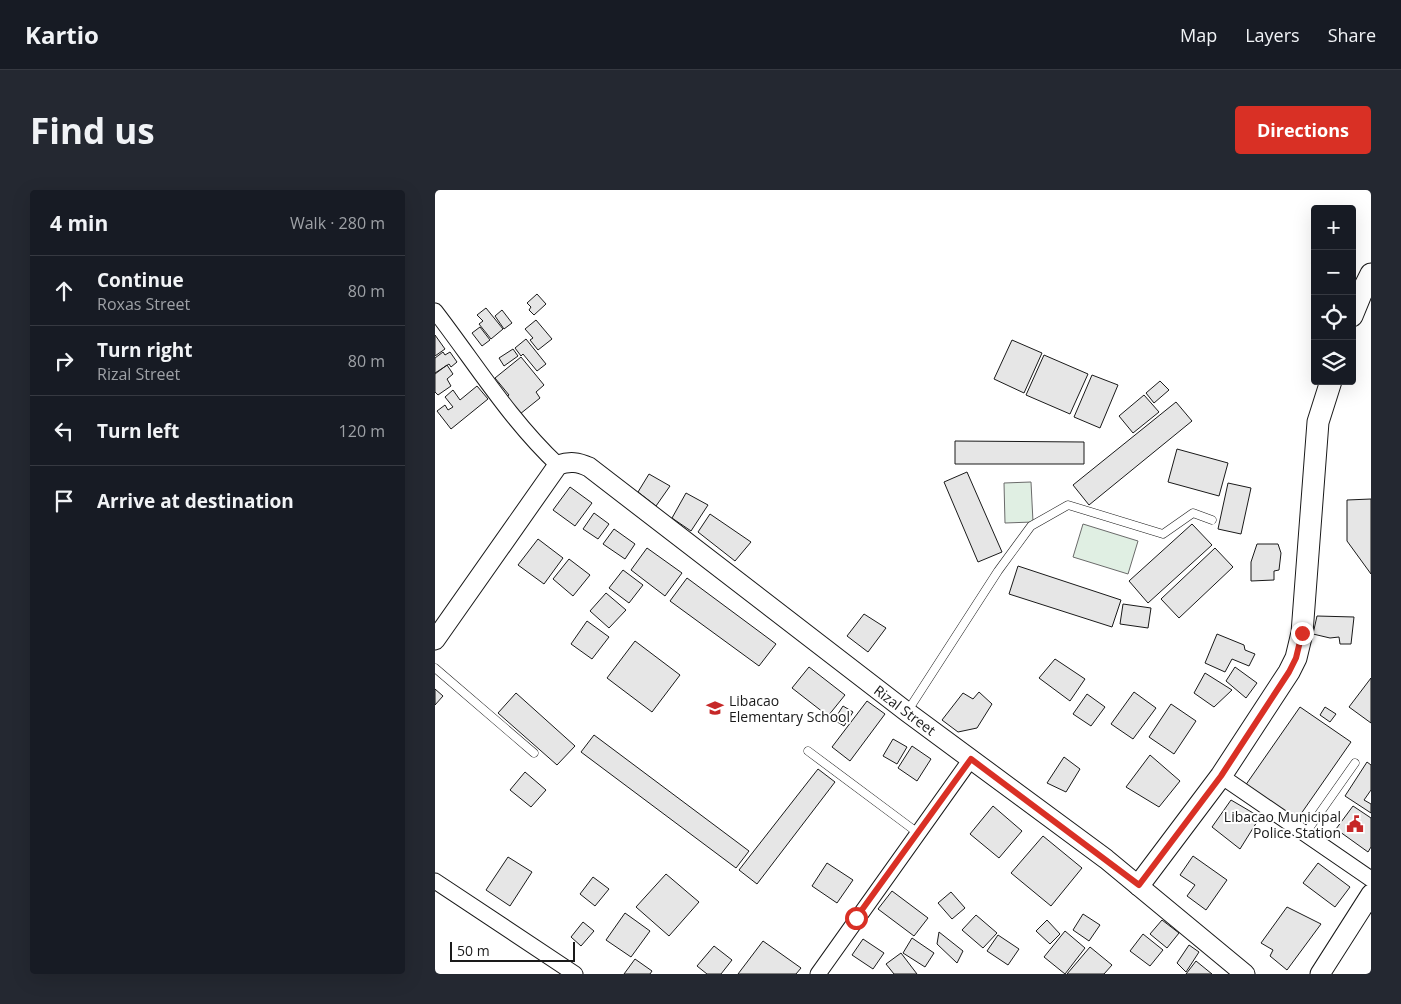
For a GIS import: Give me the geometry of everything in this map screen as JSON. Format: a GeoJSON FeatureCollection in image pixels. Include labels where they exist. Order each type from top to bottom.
{"type":"FeatureCollection","features":[{"type":"Feature","properties":{"kind":"main road"},"geometry":{"type":"LineString","coordinates":[[1356,306],[1371,274]]}},
{"type":"Feature","properties":{"kind":"main road"},"geometry":{"type":"LineString","coordinates":[[1139,885],[1221,776],[1289,672],[1296,658],[1302,633],[1318,422],[1330,385]]}},
{"type":"Feature","properties":{"kind":"street"},"geometry":{"type":"LineString","coordinates":[[435,311],[517,422],[535,444],[558,465],[435,640]]}},
{"type":"Feature","properties":{"kind":"street","name":"Rizal Street"},"geometry":{"type":"LineString","coordinates":[[558,465],[567,462],[579,463],[589,467],[907,712],[1139,885],[1245,974]]}},
{"type":"Feature","properties":{"kind":"street"},"geometry":{"type":"LineString","coordinates":[[818,974],[971,759]]}},
{"type":"Feature","properties":{"kind":"street"},"geometry":{"type":"LineString","coordinates":[[1221,776],[1371,878]]}},
{"type":"Feature","properties":{"kind":"street"},"geometry":{"type":"LineString","coordinates":[[435,881],[575,974]]}},
{"type":"Feature","properties":{"kind":"street"},"geometry":{"type":"LineString","coordinates":[[1320,974],[1371,894]]}},
{"type":"Feature","properties":{"kind":"lane"},"geometry":{"type":"LineString","coordinates":[[907,712],[998,572],[1031,526],[1068,505],[1163,534],[1193,513],[1212,520]]}},
{"type":"Feature","properties":{"kind":"lane"},"geometry":{"type":"LineString","coordinates":[[435,668],[535,753]]}},
{"type":"Feature","properties":{"kind":"lane"},"geometry":{"type":"LineString","coordinates":[[808,751],[918,833]]}},
{"type":"Feature","properties":{"kind":"lane"},"geometry":{"type":"LineString","coordinates":[[1305,834],[1355,763]]}},
{"type":"Feature","properties":{"kind":"green space"},"geometry":{"type":"Polygon","coordinates":[[[1031,482],[1033,522],[1005,523],[1004,483],[1031,482]]]}},
{"type":"Feature","properties":{"kind":"green space"},"geometry":{"type":"Polygon","coordinates":[[[1083,524],[1138,541],[1128,574],[1073,557],[1083,524]]]}},
{"type":"Feature","properties":{"kind":"building"},"geometry":{"type":"Polygon","coordinates":[[[537,294],[546,304],[534,315],[529,310],[531,307],[527,303],[537,294]]]}},
{"type":"Feature","properties":{"kind":"building"},"geometry":{"type":"Polygon","coordinates":[[[486,308],[503,329],[491,339],[479,324],[483,321],[477,315],[486,308]]]}},
{"type":"Feature","properties":{"kind":"building"},"geometry":{"type":"Polygon","coordinates":[[[502,310],[512,323],[504,329],[495,316],[502,310]]]}},
{"type":"Feature","properties":{"kind":"building"},"geometry":{"type":"Polygon","coordinates":[[[536,320],[552,339],[538,350],[530,340],[533,338],[525,329],[536,320]]]}},
{"type":"Feature","properties":{"kind":"building"},"geometry":{"type":"Polygon","coordinates":[[[480,327],[490,340],[482,346],[472,333],[480,327]]]}},
{"type":"Feature","properties":{"kind":"building"},"geometry":{"type":"Polygon","coordinates":[[[435,335],[445,349],[435,356],[435,335]]]}},
{"type":"Feature","properties":{"kind":"building"},"geometry":{"type":"Polygon","coordinates":[[[526,339],[546,364],[537,371],[523,354],[521,356],[515,348],[526,339]]]}},
{"type":"Feature","properties":{"kind":"building"},"geometry":{"type":"Polygon","coordinates":[[[1012,340],[1042,353],[1024,393],[994,379],[1012,340]]]}},
{"type":"Feature","properties":{"kind":"building"},"geometry":{"type":"Polygon","coordinates":[[[513,349],[518,356],[504,366],[499,358],[513,349]]]}},
{"type":"Feature","properties":{"kind":"building"},"geometry":{"type":"Polygon","coordinates":[[[443,352],[445,355],[450,352],[457,362],[451,367],[449,364],[435,373],[435,358],[443,352]]]}},
{"type":"Feature","properties":{"kind":"building"},"geometry":{"type":"Polygon","coordinates":[[[1044,355],[1088,374],[1070,414],[1026,395],[1044,355]]]}},
{"type":"Feature","properties":{"kind":"building"},"geometry":{"type":"Polygon","coordinates":[[[521,357],[544,385],[536,392],[540,398],[520,414],[506,397],[509,395],[495,378],[521,357]]]}},
{"type":"Feature","properties":{"kind":"building"},"geometry":{"type":"Polygon","coordinates":[[[447,365],[453,374],[447,379],[451,386],[438,395],[435,392],[435,374],[447,365]]]}},
{"type":"Feature","properties":{"kind":"building"},"geometry":{"type":"Polygon","coordinates":[[[1092,375],[1118,385],[1100,428],[1074,417],[1092,375]]]}},
{"type":"Feature","properties":{"kind":"building"},"geometry":{"type":"Polygon","coordinates":[[[1160,381],[1169,390],[1154,403],[1146,393],[1160,381]]]}},
{"type":"Feature","properties":{"kind":"building"},"geometry":{"type":"Polygon","coordinates":[[[477,386],[488,399],[451,429],[437,411],[445,405],[448,410],[453,407],[445,397],[453,390],[460,400],[477,386]]]}},
{"type":"Feature","properties":{"kind":"building"},"geometry":{"type":"Polygon","coordinates":[[[1144,395],[1159,412],[1133,433],[1119,416],[1144,395]]]}},
{"type":"Feature","properties":{"kind":"building"},"geometry":{"type":"Polygon","coordinates":[[[1176,402],[1192,421],[1089,505],[1073,485],[1176,402]]]}},
{"type":"Feature","properties":{"kind":"building"},"geometry":{"type":"Polygon","coordinates":[[[955,441],[1084,442],[1084,464],[955,464],[955,441]]]}},
{"type":"Feature","properties":{"kind":"building"},"geometry":{"type":"Polygon","coordinates":[[[1177,449],[1228,463],[1219,496],[1168,482],[1177,449]]]}},
{"type":"Feature","properties":{"kind":"building"},"geometry":{"type":"Polygon","coordinates":[[[967,472],[1002,552],[978,562],[944,482],[967,472]]]}},
{"type":"Feature","properties":{"kind":"building"},"geometry":{"type":"Polygon","coordinates":[[[649,474],[670,486],[656,506],[638,492],[649,474]]]}},
{"type":"Feature","properties":{"kind":"building"},"geometry":{"type":"Polygon","coordinates":[[[1228,483],[1251,488],[1241,534],[1218,529],[1228,483]]]}},
{"type":"Feature","properties":{"kind":"building"},"geometry":{"type":"Polygon","coordinates":[[[570,487],[592,503],[575,526],[553,510],[570,487]]]}},
{"type":"Feature","properties":{"kind":"building"},"geometry":{"type":"Polygon","coordinates":[[[686,493],[708,505],[691,531],[672,518],[686,493]]]}},
{"type":"Feature","properties":{"kind":"building"},"geometry":{"type":"Polygon","coordinates":[[[1371,499],[1371,574],[1347,541],[1347,500],[1371,499]]]}},
{"type":"Feature","properties":{"kind":"building"},"geometry":{"type":"Polygon","coordinates":[[[594,513],[609,524],[598,539],[583,529],[594,513]]]}},
{"type":"Feature","properties":{"kind":"building"},"geometry":{"type":"Polygon","coordinates":[[[710,514],[751,542],[735,561],[698,532],[710,514]]]}},
{"type":"Feature","properties":{"kind":"building"},"geometry":{"type":"Polygon","coordinates":[[[1192,524],[1212,545],[1148,603],[1129,581],[1192,524]]]}},
{"type":"Feature","properties":{"kind":"building"},"geometry":{"type":"Polygon","coordinates":[[[614,529],[635,544],[625,559],[603,544],[614,529]]]}},
{"type":"Feature","properties":{"kind":"building"},"geometry":{"type":"Polygon","coordinates":[[[538,539],[563,558],[544,584],[518,565],[538,539]]]}},
{"type":"Feature","properties":{"kind":"building"},"geometry":{"type":"Polygon","coordinates":[[[1257,544],[1278,544],[1281,553],[1279,570],[1274,571],[1274,580],[1251,581],[1251,562],[1257,544]]]}},
{"type":"Feature","properties":{"kind":"building"},"geometry":{"type":"Polygon","coordinates":[[[647,548],[682,573],[665,596],[631,570],[647,548]]]}},
{"type":"Feature","properties":{"kind":"building"},"geometry":{"type":"Polygon","coordinates":[[[1215,548],[1233,567],[1179,618],[1161,599],[1215,548]]]}},
{"type":"Feature","properties":{"kind":"building"},"geometry":{"type":"Polygon","coordinates":[[[569,559],[590,575],[573,596],[553,579],[569,559]]]}},
{"type":"Feature","properties":{"kind":"building"},"geometry":{"type":"Polygon","coordinates":[[[1018,566],[1121,600],[1112,627],[1009,594],[1018,566]]]}},
{"type":"Feature","properties":{"kind":"building"},"geometry":{"type":"Polygon","coordinates":[[[623,570],[643,585],[629,603],[609,588],[623,570]]]}},
{"type":"Feature","properties":{"kind":"building"},"geometry":{"type":"Polygon","coordinates":[[[687,578],[776,644],[759,666],[670,601],[687,578]]]}},
{"type":"Feature","properties":{"kind":"building"},"geometry":{"type":"Polygon","coordinates":[[[606,593],[626,610],[609,628],[590,611],[606,593]]]}},
{"type":"Feature","properties":{"kind":"building"},"geometry":{"type":"Polygon","coordinates":[[[1123,604],[1151,608],[1148,628],[1120,624],[1123,604]]]}},
{"type":"Feature","properties":{"kind":"building"},"geometry":{"type":"Polygon","coordinates":[[[864,614],[886,628],[868,652],[847,636],[864,614]]]}},
{"type":"Feature","properties":{"kind":"building"},"geometry":{"type":"Polygon","coordinates":[[[1317,616],[1354,617],[1351,644],[1340,644],[1339,637],[1330,638],[1313,634],[1317,616]]]}},
{"type":"Feature","properties":{"kind":"building"},"geometry":{"type":"Polygon","coordinates":[[[587,621],[609,637],[592,659],[571,644],[587,621]]]}},
{"type":"Feature","properties":{"kind":"building"},"geometry":{"type":"Polygon","coordinates":[[[1217,634],[1244,645],[1245,650],[1255,654],[1249,666],[1232,659],[1225,672],[1205,663],[1217,634]]]}},
{"type":"Feature","properties":{"kind":"building"},"geometry":{"type":"Polygon","coordinates":[[[635,641],[680,675],[652,712],[607,678],[635,641]]]}},
{"type":"Feature","properties":{"kind":"building"},"geometry":{"type":"Polygon","coordinates":[[[1055,659],[1085,679],[1070,701],[1039,678],[1055,659]]]}},
{"type":"Feature","properties":{"kind":"building"},"geometry":{"type":"Polygon","coordinates":[[[809,667],[845,695],[828,716],[792,688],[809,667]]]}},
{"type":"Feature","properties":{"kind":"building"},"geometry":{"type":"Polygon","coordinates":[[[1235,667],[1257,683],[1246,698],[1226,681],[1235,667]]]}},
{"type":"Feature","properties":{"kind":"building"},"geometry":{"type":"Polygon","coordinates":[[[1205,673],[1232,690],[1214,707],[1194,693],[1205,673]]]}},
{"type":"Feature","properties":{"kind":"building"},"geometry":{"type":"Polygon","coordinates":[[[1371,678],[1371,723],[1349,707],[1371,678]]]}},
{"type":"Feature","properties":{"kind":"building"},"geometry":{"type":"Polygon","coordinates":[[[435,689],[443,696],[435,705],[435,689]]]}},
{"type":"Feature","properties":{"kind":"building"},"geometry":{"type":"Polygon","coordinates":[[[979,692],[992,704],[977,728],[958,732],[942,720],[963,693],[973,699],[979,692]]]}},
{"type":"Feature","properties":{"kind":"building"},"geometry":{"type":"Polygon","coordinates":[[[1134,692],[1156,708],[1133,739],[1111,724],[1134,692]]]}},
{"type":"Feature","properties":{"kind":"building"},"geometry":{"type":"Polygon","coordinates":[[[516,693],[575,746],[557,765],[498,713],[516,693]]]}},
{"type":"Feature","properties":{"kind":"building"},"geometry":{"type":"Polygon","coordinates":[[[1087,694],[1105,707],[1091,726],[1073,714],[1087,694]]]}},
{"type":"Feature","properties":{"kind":"building"},"geometry":{"type":"Polygon","coordinates":[[[867,701],[885,714],[850,761],[832,747],[867,701]]]}},
{"type":"Feature","properties":{"kind":"building"},"geometry":{"type":"Polygon","coordinates":[[[1171,704],[1196,721],[1174,754],[1149,737],[1171,704]]]}},
{"type":"Feature","properties":{"kind":"building"},"geometry":{"type":"Polygon","coordinates":[[[843,706],[853,712],[844,726],[834,720],[843,706]]]}},
{"type":"Feature","properties":{"kind":"building"},"geometry":{"type":"Polygon","coordinates":[[[1300,707],[1351,742],[1296,821],[1245,786],[1300,707]]]}},
{"type":"Feature","properties":{"kind":"building"},"geometry":{"type":"Polygon","coordinates":[[[1325,707],[1336,714],[1330,722],[1320,715],[1325,707]]]}},
{"type":"Feature","properties":{"kind":"building"},"geometry":{"type":"Polygon","coordinates":[[[594,735],[749,851],[736,868],[581,752],[594,735]]]}},
{"type":"Feature","properties":{"kind":"building"},"geometry":{"type":"Polygon","coordinates":[[[893,739],[907,747],[897,764],[883,756],[893,739]]]}},
{"type":"Feature","properties":{"kind":"building"},"geometry":{"type":"Polygon","coordinates":[[[912,746],[931,759],[917,781],[898,768],[912,746]]]}},
{"type":"Feature","properties":{"kind":"building"},"geometry":{"type":"Polygon","coordinates":[[[1150,755],[1180,781],[1159,807],[1126,787],[1150,755]]]}},
{"type":"Feature","properties":{"kind":"building"},"geometry":{"type":"Polygon","coordinates":[[[1064,757],[1080,769],[1066,792],[1047,783],[1064,757]]]}},
{"type":"Feature","properties":{"kind":"building"},"geometry":{"type":"Polygon","coordinates":[[[1367,762],[1371,765],[1371,790],[1364,800],[1371,804],[1371,813],[1345,796],[1367,762]]]}},
{"type":"Feature","properties":{"kind":"building"},"geometry":{"type":"Polygon","coordinates":[[[818,769],[835,782],[757,884],[739,870],[818,769]]]}},
{"type":"Feature","properties":{"kind":"building"},"geometry":{"type":"Polygon","coordinates":[[[525,772],[546,790],[531,807],[510,790],[525,772]]]}},
{"type":"Feature","properties":{"kind":"building"},"geometry":{"type":"Polygon","coordinates":[[[1231,800],[1260,817],[1240,849],[1212,827],[1231,800]]]}},
{"type":"Feature","properties":{"kind":"building"},"geometry":{"type":"Polygon","coordinates":[[[993,806],[1022,831],[999,858],[970,834],[993,806]]]}},
{"type":"Feature","properties":{"kind":"building","name":"Libacao Municipal Police Station"},"geometry":{"type":"Polygon","coordinates":[[[1353,806],[1371,818],[1371,847],[1368,852],[1336,829],[1353,806]]]}},
{"type":"Feature","properties":{"kind":"building"},"geometry":{"type":"Polygon","coordinates":[[[1043,836],[1082,868],[1051,906],[1011,873],[1043,836]]]}},
{"type":"Feature","properties":{"kind":"building"},"geometry":{"type":"Polygon","coordinates":[[[1193,856],[1227,880],[1206,910],[1187,896],[1195,885],[1180,875],[1193,856]]]}},
{"type":"Feature","properties":{"kind":"building"},"geometry":{"type":"Polygon","coordinates":[[[508,857],[532,872],[510,906],[486,890],[508,857]]]}},
{"type":"Feature","properties":{"kind":"building"},"geometry":{"type":"Polygon","coordinates":[[[827,863],[853,880],[837,903],[812,886],[827,863]]]}},
{"type":"Feature","properties":{"kind":"building"},"geometry":{"type":"Polygon","coordinates":[[[1318,863],[1350,887],[1335,907],[1303,883],[1318,863]]]}},
{"type":"Feature","properties":{"kind":"building"},"geometry":{"type":"Polygon","coordinates":[[[666,874],[699,902],[669,936],[636,907],[666,874]]]}},
{"type":"Feature","properties":{"kind":"building"},"geometry":{"type":"Polygon","coordinates":[[[593,877],[609,889],[595,906],[580,894],[593,877]]]}},
{"type":"Feature","properties":{"kind":"building"},"geometry":{"type":"Polygon","coordinates":[[[892,891],[928,918],[914,936],[878,909],[892,891]]]}},
{"type":"Feature","properties":{"kind":"building"},"geometry":{"type":"Polygon","coordinates":[[[951,892],[965,908],[952,919],[938,903],[951,892]]]}},
{"type":"Feature","properties":{"kind":"building"},"geometry":{"type":"Polygon","coordinates":[[[1287,907],[1321,924],[1287,970],[1270,956],[1273,950],[1261,943],[1287,907]]]}},
{"type":"Feature","properties":{"kind":"building"},"geometry":{"type":"Polygon","coordinates":[[[625,913],[650,931],[631,957],[606,940],[625,913]]]}},
{"type":"Feature","properties":{"kind":"building"},"geometry":{"type":"Polygon","coordinates":[[[1083,914],[1100,925],[1089,941],[1073,930],[1083,914]]]}},
{"type":"Feature","properties":{"kind":"building"},"geometry":{"type":"Polygon","coordinates":[[[976,915],[997,933],[983,948],[962,930],[976,915]]]}},
{"type":"Feature","properties":{"kind":"building"},"geometry":{"type":"Polygon","coordinates":[[[1047,920],[1060,934],[1050,944],[1036,931],[1047,920]]]}},
{"type":"Feature","properties":{"kind":"building"},"geometry":{"type":"Polygon","coordinates":[[[1162,920],[1179,933],[1167,948],[1150,934],[1162,920]]]}},
{"type":"Feature","properties":{"kind":"building"},"geometry":{"type":"Polygon","coordinates":[[[583,922],[594,931],[581,946],[571,937],[583,922]]]}},
{"type":"Feature","properties":{"kind":"building"},"geometry":{"type":"Polygon","coordinates":[[[1065,931],[1085,948],[1065,974],[1044,957],[1065,931]]]}},
{"type":"Feature","properties":{"kind":"building"},"geometry":{"type":"Polygon","coordinates":[[[939,932],[963,951],[957,963],[937,944],[939,932]]]}},
{"type":"Feature","properties":{"kind":"building"},"geometry":{"type":"Polygon","coordinates":[[[1143,934],[1163,950],[1150,966],[1130,951],[1143,934]]]}},
{"type":"Feature","properties":{"kind":"building"},"geometry":{"type":"Polygon","coordinates":[[[998,935],[1019,949],[1008,965],[987,951],[998,935]]]}},
{"type":"Feature","properties":{"kind":"building"},"geometry":{"type":"Polygon","coordinates":[[[912,938],[934,953],[925,967],[903,953],[912,938]]]}},
{"type":"Feature","properties":{"kind":"building"},"geometry":{"type":"Polygon","coordinates":[[[863,939],[884,953],[873,969],[852,955],[863,939]]]}},
{"type":"Feature","properties":{"kind":"building"},"geometry":{"type":"Polygon","coordinates":[[[763,941],[801,968],[796,974],[738,974],[763,941]]]}},
{"type":"Feature","properties":{"kind":"building"},"geometry":{"type":"Polygon","coordinates":[[[1189,945],[1199,952],[1186,972],[1177,963],[1189,945]]]}},
{"type":"Feature","properties":{"kind":"building"},"geometry":{"type":"Polygon","coordinates":[[[714,946],[732,960],[721,974],[707,974],[697,966],[714,946]]]}},
{"type":"Feature","properties":{"kind":"building"},"geometry":{"type":"Polygon","coordinates":[[[1090,947],[1112,965],[1104,974],[1067,974],[1090,947]]]}},
{"type":"Feature","properties":{"kind":"building"},"geometry":{"type":"Polygon","coordinates":[[[901,953],[917,974],[894,974],[886,964],[901,953]]]}},
{"type":"Feature","properties":{"kind":"building"},"geometry":{"type":"Polygon","coordinates":[[[635,959],[652,971],[650,974],[624,974],[635,959]]]}},
{"type":"Feature","properties":{"kind":"building"},"geometry":{"type":"Polygon","coordinates":[[[1196,961],[1212,974],[1186,974],[1196,961]]]}},
{"type":"Feature","properties":{"kind":"place","name":"Libacao Elementary School"},"geometry":{"type":"Point","coordinates":[715,708]}},
{"type":"Feature","properties":{"kind":"place","name":"Libacao Municipal Police Station"},"geometry":{"type":"Point","coordinates":[1355,824]}},
{"type":"Feature","properties":{"kind":"route"},"geometry":{"type":"LineString","coordinates":[[856,918],[971,759],[1139,885],[1221,776],[1289,672],[1296,658],[1302,633]]}}]}
